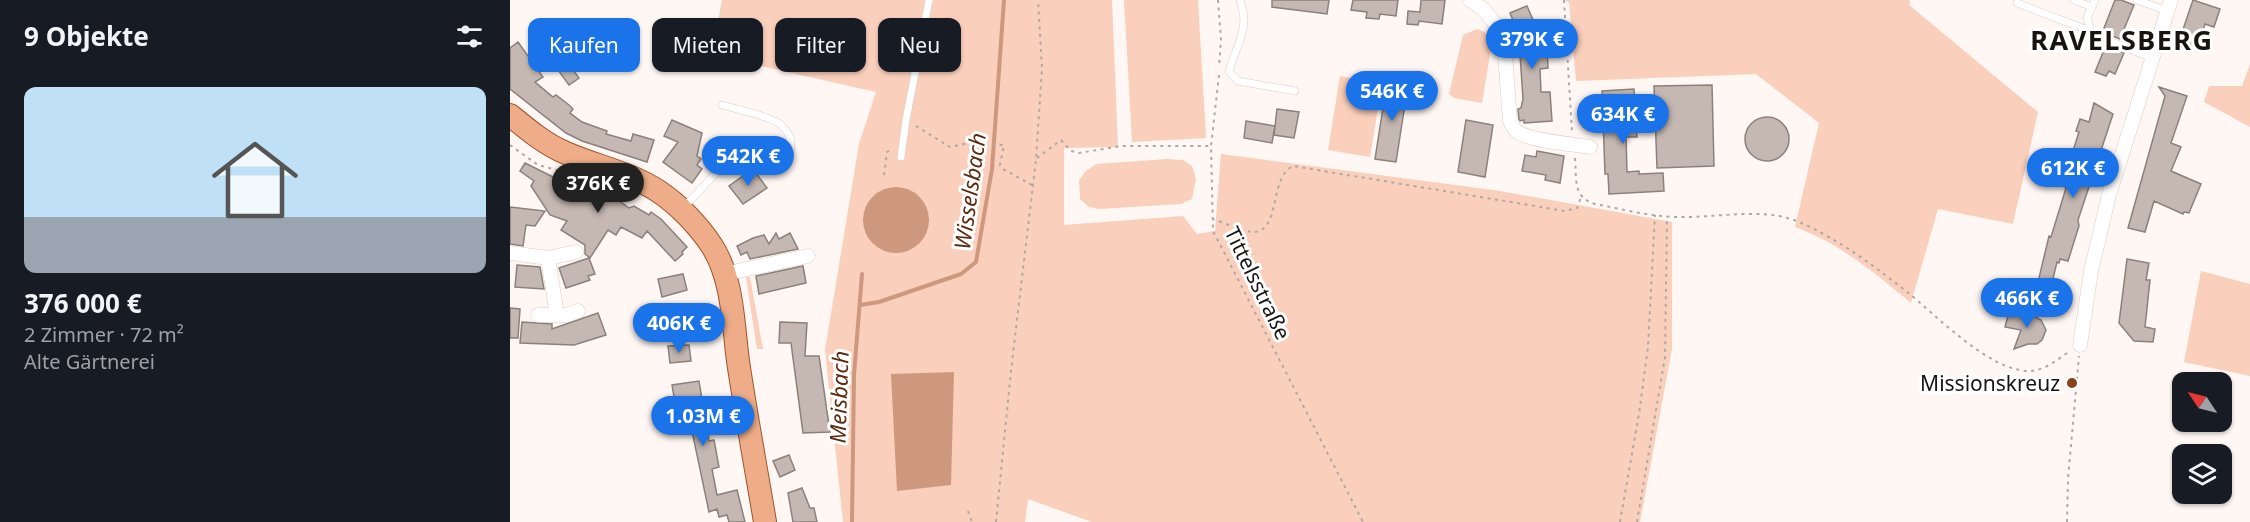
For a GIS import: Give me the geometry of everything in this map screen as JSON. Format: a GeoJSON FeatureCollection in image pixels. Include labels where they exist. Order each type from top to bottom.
{"type":"FeatureCollection","features":[{"type":"Feature","properties":{"kind":"main road"},"geometry":{"type":"LineString","coordinates":[[510,115],[529,131],[563,152],[641,181],[658,191],[681,211],[712,247],[724,274],[729,295],[765,522]]}},
{"type":"Feature","properties":{"kind":"street"},"geometry":{"type":"LineString","coordinates":[[1470,0],[1483,9],[1496,25],[1504,41],[1510,122],[1513,128],[1518,133],[1530,136],[1590,147]]}},
{"type":"Feature","properties":{"kind":"street"},"geometry":{"type":"LineString","coordinates":[[2080,345],[2091,271],[2109,195],[2169,5]]}},
{"type":"Feature","properties":{"kind":"street"},"geometry":{"type":"LineString","coordinates":[[510,253],[548,258],[576,252]]}},
{"type":"Feature","properties":{"kind":"street"},"geometry":{"type":"LineString","coordinates":[[724,274],[808,256]]}},
{"type":"Feature","properties":{"kind":"street"},"geometry":{"type":"LineString","coordinates":[[548,258],[557,315]]}},
{"type":"Feature","properties":{"kind":"street"},"geometry":{"type":"LineString","coordinates":[[538,315],[566,315],[578,311]]}},
{"type":"Feature","properties":{"kind":"lane"},"geometry":{"type":"LineString","coordinates":[[901,157],[929,0]]}},
{"type":"Feature","properties":{"kind":"lane"},"geometry":{"type":"LineString","coordinates":[[1240,0],[1245,16],[1244,25],[1229,72],[1238,81],[1295,91]]}},
{"type":"Feature","properties":{"kind":"lane"},"geometry":{"type":"LineString","coordinates":[[2074,0],[2093,3],[2087,18],[2090,31]]}},
{"type":"Feature","properties":{"kind":"lane"},"geometry":{"type":"LineString","coordinates":[[2136,0],[2169,5]]}},
{"type":"Feature","properties":{"kind":"lane"},"geometry":{"type":"LineString","coordinates":[[2017,3],[2152,58]]}},
{"type":"Feature","properties":{"kind":"lane"},"geometry":{"type":"LineString","coordinates":[[681,211],[717,172],[735,159],[770,163],[780,161],[790,150],[791,141],[778,122],[722,105]]}},
{"type":"Feature","properties":{"kind":"path"},"geometry":{"type":"LineString","coordinates":[[996,522],[1036,159],[1042,69],[1038,0]]}},
{"type":"Feature","properties":{"kind":"path","name":"Tittelsstraße"},"geometry":{"type":"LineString","coordinates":[[1218,0],[1221,39],[1215,126],[1211,146],[1213,231],[1363,522]]}},
{"type":"Feature","properties":{"kind":"path"},"geometry":{"type":"LineString","coordinates":[[1564,0],[1573,145],[1578,192],[1581,198],[1595,204],[1655,215],[1772,215],[1790,219],[1857,254],[1990,359],[2005,366],[2020,370],[2042,369],[2080,345]]}},
{"type":"Feature","properties":{"kind":"path"},"geometry":{"type":"LineString","coordinates":[[906,120],[950,147],[969,143],[1004,145],[1000,165],[1033,186]]}},
{"type":"Feature","properties":{"kind":"path"},"geometry":{"type":"LineString","coordinates":[[1036,159],[1061,140],[1071,151],[1079,153],[1121,146],[1211,146]]}},
{"type":"Feature","properties":{"kind":"path"},"geometry":{"type":"LineString","coordinates":[[884,175],[887,152],[902,142]]}},
{"type":"Feature","properties":{"kind":"path"},"geometry":{"type":"LineString","coordinates":[[510,145],[538,165],[566,172]]}},
{"type":"Feature","properties":{"kind":"path"},"geometry":{"type":"LineString","coordinates":[[1212,219],[1253,232],[1265,228],[1272,216],[1278,183],[1286,169],[1293,166],[1565,211],[1577,208],[1581,198]]}},
{"type":"Feature","properties":{"kind":"path"},"geometry":{"type":"LineString","coordinates":[[1620,522],[1648,347],[1655,215]]}},
{"type":"Feature","properties":{"kind":"path"},"geometry":{"type":"LineString","coordinates":[[1637,522],[1665,357],[1667,216]]}},
{"type":"Feature","properties":{"kind":"path"},"geometry":{"type":"LineString","coordinates":[[2067,522],[2068,479],[2080,345]]}},
{"type":"Feature","properties":{"kind":"path"},"geometry":{"type":"LineString","coordinates":[[968,511],[972,522]]}},
{"type":"Feature","properties":{"kind":"shaded area"},"geometry":{"type":"Polygon","coordinates":[[[722,0],[1112,0],[1118,147],[1064,148],[1064,225],[1183,216],[1197,234],[1215,231],[1221,154],[1500,191],[1672,222],[1672,349],[1640,522],[1092,522],[1028,499],[1025,522],[843,522],[825,350],[859,144],[876,92],[787,72],[866,72],[866,18],[775,18],[775,69],[763,67],[763,18],[719,18],[722,0]]]}},
{"type":"Feature","properties":{"kind":"shaded area"},"geometry":{"type":"Polygon","coordinates":[[[1124,0],[1198,0],[1206,138],[1132,142],[1124,0]]]}},
{"type":"Feature","properties":{"kind":"shaded area"},"geometry":{"type":"Polygon","coordinates":[[[1564,0],[1910,0],[1909,5],[2038,112],[2013,224],[1938,209],[1911,303],[1842,250],[1795,227],[1819,123],[1756,74],[1576,81],[1569,2],[1564,0]]]}},
{"type":"Feature","properties":{"kind":"shaded area"},"geometry":{"type":"Polygon","coordinates":[[[1477,29],[1485,32],[1492,42],[1482,103],[1454,98],[1449,94],[1463,35],[1477,29]]]}},
{"type":"Feature","properties":{"kind":"shaded area"},"geometry":{"type":"Polygon","coordinates":[[[2250,64],[2250,127],[2204,102],[2209,86],[2242,86],[2250,64]]]}},
{"type":"Feature","properties":{"kind":"shaded area"},"geometry":{"type":"Polygon","coordinates":[[[1340,76],[1382,83],[1370,157],[1328,150],[1340,76]]]}},
{"type":"Feature","properties":{"kind":"shaded area"},"geometry":{"type":"Polygon","coordinates":[[[1183,160],[1192,166],[1196,179],[1192,199],[1181,204],[1099,209],[1089,207],[1080,199],[1079,180],[1096,164],[1183,160]]]}},
{"type":"Feature","properties":{"kind":"shaded area"},"geometry":{"type":"Polygon","coordinates":[[[889,187],[903,187],[915,192],[924,201],[929,220],[927,233],[920,244],[903,253],[889,253],[877,248],[868,239],[863,227],[863,213],[868,201],[877,192],[889,187]]]}},
{"type":"Feature","properties":{"kind":"shaded area"},"geometry":{"type":"Polygon","coordinates":[[[2201,271],[2250,284],[2250,376],[2184,362],[2201,271]]]}},
{"type":"Feature","properties":{"kind":"shaded area"},"geometry":{"type":"Polygon","coordinates":[[[746,277],[750,277],[763,349],[757,349],[746,277]]]}},
{"type":"Feature","properties":{"kind":"shaded area"},"geometry":{"type":"Polygon","coordinates":[[[954,372],[951,485],[897,491],[891,374],[954,372]]]}},
{"type":"Feature","properties":{"kind":"building"},"geometry":{"type":"Polygon","coordinates":[[[1272,0],[1329,0],[1327,14],[1272,7],[1272,0]]]}},
{"type":"Feature","properties":{"kind":"building"},"geometry":{"type":"Polygon","coordinates":[[[1353,0],[1398,0],[1396,16],[1380,14],[1379,19],[1366,18],[1367,12],[1351,10],[1353,0]]]}},
{"type":"Feature","properties":{"kind":"building"},"geometry":{"type":"Polygon","coordinates":[[[1421,0],[1445,0],[1442,24],[1419,21],[1418,25],[1407,24],[1408,11],[1420,12],[1421,0]]]}},
{"type":"Feature","properties":{"kind":"building"},"geometry":{"type":"Polygon","coordinates":[[[2115,0],[2134,5],[2120,39],[2110,35],[2112,31],[2104,28],[2115,0]]]}},
{"type":"Feature","properties":{"kind":"building"},"geometry":{"type":"Polygon","coordinates":[[[2193,0],[2220,9],[2214,27],[2205,24],[2197,50],[2178,44],[2193,0]]]}},
{"type":"Feature","properties":{"kind":"building"},"geometry":{"type":"Polygon","coordinates":[[[1527,6],[1541,38],[1542,48],[1547,48],[1548,68],[1540,69],[1541,92],[1550,92],[1552,121],[1524,123],[1524,120],[1519,119],[1518,109],[1521,108],[1523,99],[1520,55],[1527,55],[1510,13],[1527,6]]]}},
{"type":"Feature","properties":{"kind":"building"},"geometry":{"type":"Polygon","coordinates":[[[518,42],[528,56],[528,72],[539,72],[543,77],[535,82],[553,97],[556,95],[569,105],[573,109],[570,113],[582,122],[607,131],[606,134],[631,141],[633,134],[654,140],[647,162],[582,141],[566,133],[510,89],[510,48],[518,42]]]}},
{"type":"Feature","properties":{"kind":"building"},"geometry":{"type":"Polygon","coordinates":[[[2106,45],[2124,53],[2115,74],[2109,71],[2106,76],[2095,72],[2106,45]]]}},
{"type":"Feature","properties":{"kind":"building"},"geometry":{"type":"Polygon","coordinates":[[[559,72],[575,72],[579,78],[569,85],[559,72]]]}},
{"type":"Feature","properties":{"kind":"building"},"geometry":{"type":"Polygon","coordinates":[[[1387,82],[1408,85],[1396,162],[1375,159],[1387,82]]]}},
{"type":"Feature","properties":{"kind":"building"},"geometry":{"type":"Polygon","coordinates":[[[1712,85],[1714,166],[1657,168],[1654,86],[1712,85]]]}},
{"type":"Feature","properties":{"kind":"building"},"geometry":{"type":"Polygon","coordinates":[[[2159,87],[2187,96],[2171,143],[2181,147],[2171,171],[2201,184],[2189,213],[2184,212],[2183,214],[2154,201],[2145,232],[2128,228],[2165,96],[2159,87]]]}},
{"type":"Feature","properties":{"kind":"building"},"geometry":{"type":"Polygon","coordinates":[[[1634,89],[1637,137],[1626,137],[1627,172],[1663,173],[1664,191],[1609,194],[1608,174],[1605,174],[1602,91],[1634,89]]]}},
{"type":"Feature","properties":{"kind":"building"},"geometry":{"type":"Polygon","coordinates":[[[2094,103],[2113,114],[2078,220],[2079,226],[2068,261],[2060,259],[2059,263],[2057,262],[2050,291],[2061,294],[2059,305],[2034,299],[2049,236],[2051,237],[2066,188],[2072,161],[2070,160],[2079,132],[2076,131],[2080,119],[2089,122],[2094,103]]]}},
{"type":"Feature","properties":{"kind":"building"},"geometry":{"type":"Polygon","coordinates":[[[1277,109],[1299,112],[1294,138],[1274,135],[1277,109]]]}},
{"type":"Feature","properties":{"kind":"building"},"geometry":{"type":"Polygon","coordinates":[[[1767,117],[1776,118],[1783,123],[1788,130],[1788,148],[1783,155],[1776,160],[1767,161],[1758,160],[1751,155],[1746,148],[1745,139],[1746,130],[1751,123],[1758,118],[1767,117]]]}},
{"type":"Feature","properties":{"kind":"building"},"geometry":{"type":"Polygon","coordinates":[[[672,120],[702,133],[697,156],[701,159],[697,165],[702,169],[692,183],[663,162],[678,142],[664,136],[672,120]]]}},
{"type":"Feature","properties":{"kind":"building"},"geometry":{"type":"Polygon","coordinates":[[[1466,120],[1493,125],[1485,177],[1458,172],[1466,120]]]}},
{"type":"Feature","properties":{"kind":"building"},"geometry":{"type":"Polygon","coordinates":[[[1246,121],[1275,126],[1272,143],[1244,138],[1246,121]]]}},
{"type":"Feature","properties":{"kind":"building"},"geometry":{"type":"Polygon","coordinates":[[[1537,151],[1564,156],[1560,183],[1545,180],[1546,175],[1522,171],[1525,155],[1536,157],[1537,151]]]}},
{"type":"Feature","properties":{"kind":"building"},"geometry":{"type":"Polygon","coordinates":[[[525,163],[563,182],[618,200],[629,208],[634,206],[649,215],[651,212],[661,219],[687,247],[675,261],[647,231],[642,238],[621,227],[616,235],[608,230],[590,258],[585,254],[585,245],[561,230],[567,221],[550,215],[531,186],[534,181],[520,171],[525,163]]]}},
{"type":"Feature","properties":{"kind":"building"},"geometry":{"type":"Polygon","coordinates":[[[753,169],[767,188],[743,204],[729,186],[753,169]]]}},
{"type":"Feature","properties":{"kind":"building"},"geometry":{"type":"Polygon","coordinates":[[[510,207],[545,211],[535,226],[526,225],[523,246],[510,244],[510,207]]]}},
{"type":"Feature","properties":{"kind":"building"},"geometry":{"type":"Polygon","coordinates":[[[776,233],[779,239],[790,233],[798,249],[750,259],[747,252],[741,255],[737,246],[764,235],[769,244],[776,233]]]}},
{"type":"Feature","properties":{"kind":"building"},"geometry":{"type":"Polygon","coordinates":[[[589,258],[595,274],[588,276],[590,280],[566,288],[559,268],[589,258]]]}},
{"type":"Feature","properties":{"kind":"building"},"geometry":{"type":"Polygon","coordinates":[[[2127,259],[2149,263],[2146,280],[2150,280],[2145,327],[2155,329],[2153,342],[2134,341],[2119,323],[2127,259]]]}},
{"type":"Feature","properties":{"kind":"building"},"geometry":{"type":"Polygon","coordinates":[[[517,265],[540,267],[544,289],[515,287],[517,265]]]}},
{"type":"Feature","properties":{"kind":"building"},"geometry":{"type":"Polygon","coordinates":[[[803,266],[806,283],[759,294],[756,276],[803,266]]]}},
{"type":"Feature","properties":{"kind":"building"},"geometry":{"type":"Polygon","coordinates":[[[683,274],[687,290],[662,297],[658,279],[683,274]]]}},
{"type":"Feature","properties":{"kind":"building"},"geometry":{"type":"Polygon","coordinates":[[[510,308],[520,309],[518,338],[510,338],[510,308]]]}},
{"type":"Feature","properties":{"kind":"building"},"geometry":{"type":"Polygon","coordinates":[[[2009,312],[2017,314],[2022,319],[2030,317],[2030,314],[2041,320],[2046,330],[2042,340],[2037,344],[2028,344],[2014,349],[2021,330],[2005,327],[2009,312]]]}},
{"type":"Feature","properties":{"kind":"building"},"geometry":{"type":"Polygon","coordinates":[[[598,313],[606,335],[574,345],[520,343],[522,322],[552,324],[552,329],[598,313]]]}},
{"type":"Feature","properties":{"kind":"building"},"geometry":{"type":"Polygon","coordinates":[[[780,322],[807,323],[805,356],[819,356],[830,432],[803,433],[791,343],[779,343],[780,322]]]}},
{"type":"Feature","properties":{"kind":"building"},"geometry":{"type":"Polygon","coordinates":[[[689,345],[691,361],[670,363],[668,346],[689,345]]]}},
{"type":"Feature","properties":{"kind":"building"},"geometry":{"type":"Polygon","coordinates":[[[699,381],[709,441],[714,440],[719,467],[712,469],[717,495],[737,490],[745,522],[729,522],[727,515],[719,517],[717,509],[709,512],[692,431],[675,434],[669,397],[674,397],[672,385],[699,381]]]}},
{"type":"Feature","properties":{"kind":"building"},"geometry":{"type":"Polygon","coordinates":[[[789,455],[795,470],[780,477],[773,461],[789,455]]]}},
{"type":"Feature","properties":{"kind":"building"},"geometry":{"type":"Polygon","coordinates":[[[802,488],[810,508],[814,508],[817,522],[793,522],[788,493],[802,488]]]}},
{"type":"Feature","properties":{"kind":"waterway","name":"Wisselsbach"},"geometry":{"type":"LineString","coordinates":[[860,305],[879,302],[961,274],[976,262],[992,169],[1004,0]]}},
{"type":"Feature","properties":{"kind":"waterway","name":"Meisbach"},"geometry":{"type":"LineString","coordinates":[[852,522],[854,375],[862,274]]}},
{"type":"Feature","properties":{"kind":"place","name":"Missionskreuz"},"geometry":{"type":"Point","coordinates":[2072,383]}},
{"type":"Feature","properties":{"kind":"district","name":"RAVELSBERG"},"geometry":{"type":"Point","coordinates":[2122,39]}}]}
